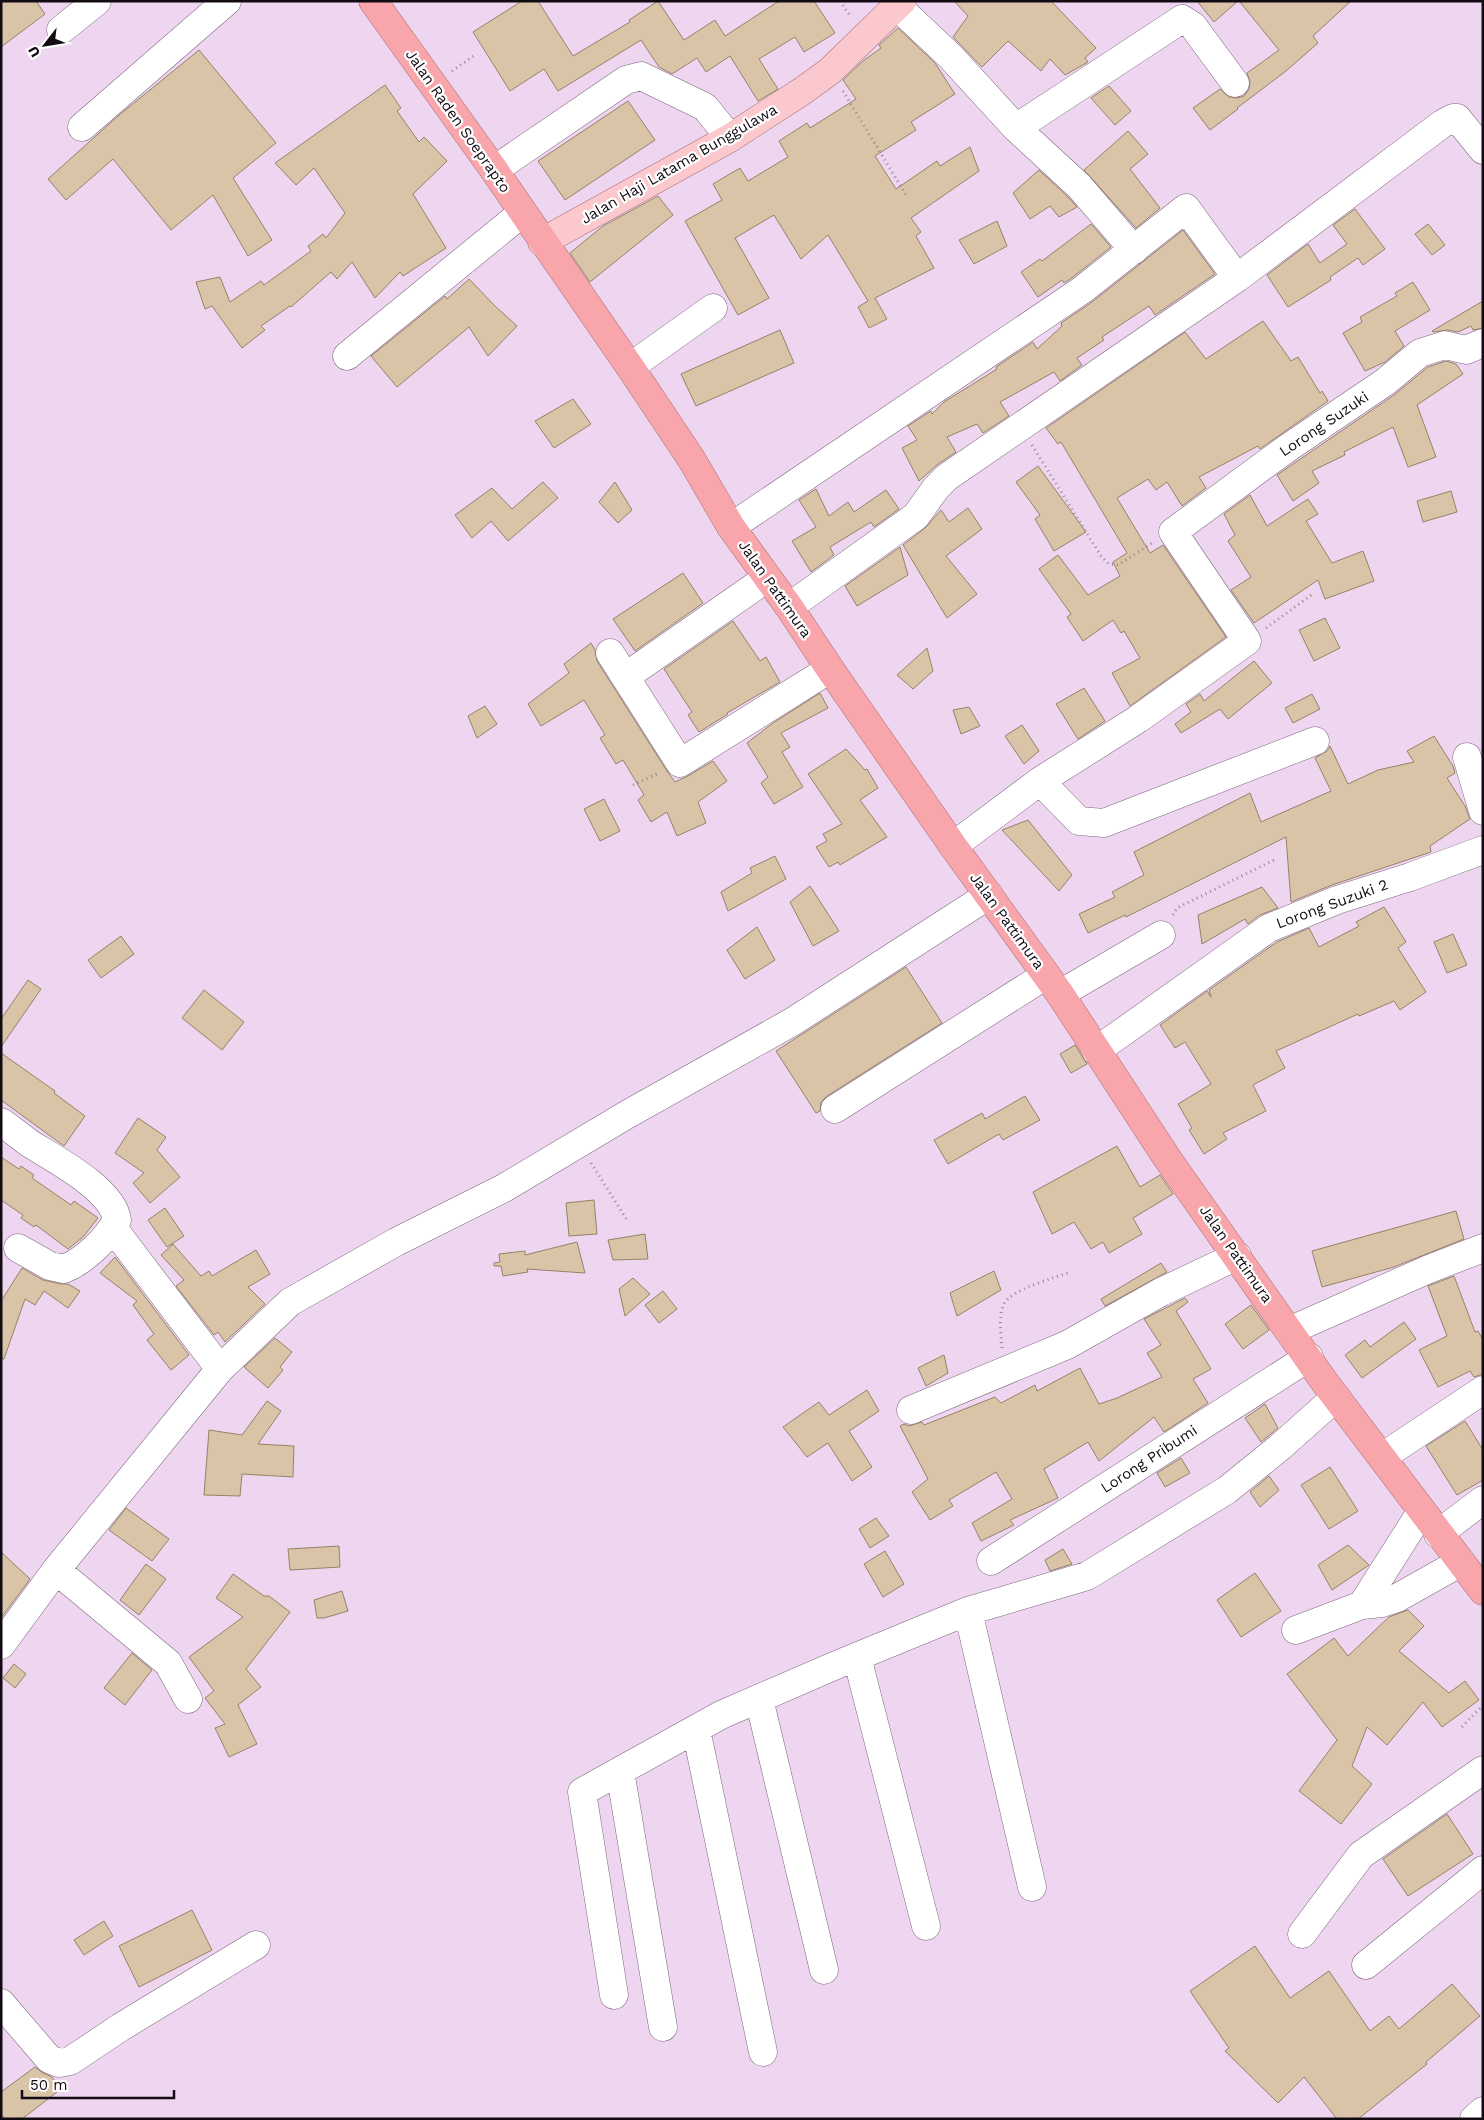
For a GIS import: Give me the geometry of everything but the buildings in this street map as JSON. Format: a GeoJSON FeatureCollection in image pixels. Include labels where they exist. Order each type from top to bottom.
{"type":"FeatureCollection","features":[{"type":"Feature","properties":{"kind":"highway","name":"Jalan Raden Soeprapto"},"geometry":{"type":"LineString","coordinates":[[373,1],[494,170],[542,242]]}},
{"type":"Feature","properties":{"kind":"highway","name":"Jalan Pattimura"},"geometry":{"type":"LineString","coordinates":[[542,242],[630,367],[692,460],[732,527],[953,846],[1053,985],[1167,1158],[1336,1397],[1421,1512],[1483,1591]]}},
{"type":"Feature","properties":{"kind":"main road","name":"Jalan Haji Latama Bunggulawa"},"geometry":{"type":"LineString","coordinates":[[542,242],[730,138],[802,92],[830,71],[899,4]]}},
{"type":"Feature","properties":{"kind":"street"},"geometry":{"type":"LineString","coordinates":[[61,30],[97,1]]}},
{"type":"Feature","properties":{"kind":"street"},"geometry":{"type":"LineString","coordinates":[[82,127],[227,1]]}},
{"type":"Feature","properties":{"kind":"street"},"geometry":{"type":"LineString","coordinates":[[899,4],[958,64],[1016,128],[1091,198],[1134,250]]}},
{"type":"Feature","properties":{"kind":"street"},"geometry":{"type":"LineString","coordinates":[[1016,128],[1182,19],[1193,26],[1235,83]]}},
{"type":"Feature","properties":{"kind":"street"},"geometry":{"type":"LineString","coordinates":[[494,170],[626,80],[641,76],[705,107],[730,138]]}},
{"type":"Feature","properties":{"kind":"street"},"geometry":{"type":"LineString","coordinates":[[789,607],[916,516],[936,488],[947,477],[1238,278],[1352,190],[1451,119],[1457,118],[1483,150]]}},
{"type":"Feature","properties":{"kind":"street"},"geometry":{"type":"LineString","coordinates":[[732,527],[1082,290],[1186,208],[1238,278]]}},
{"type":"Feature","properties":{"kind":"street"},"geometry":{"type":"LineString","coordinates":[[347,356],[522,213]]}},
{"type":"Feature","properties":{"kind":"street"},"geometry":{"type":"LineString","coordinates":[[630,367],[713,308]]}},
{"type":"Feature","properties":{"kind":"street","name":"Lorong Suzuki"},"geometry":{"type":"LineString","coordinates":[[1173,532],[1289,447],[1385,382],[1420,352],[1445,344],[1466,350],[1483,343]]}},
{"type":"Feature","properties":{"kind":"street"},"geometry":{"type":"LineString","coordinates":[[953,846],[1040,781],[1138,719],[1247,641],[1173,532]]}},
{"type":"Feature","properties":{"kind":"street"},"geometry":{"type":"LineString","coordinates":[[624,677],[767,578]]}},
{"type":"Feature","properties":{"kind":"street"},"geometry":{"type":"LineString","coordinates":[[610,654],[680,763],[830,669]]}},
{"type":"Feature","properties":{"kind":"street"},"geometry":{"type":"LineString","coordinates":[[1040,781],[1079,822],[1104,823],[1315,741]]}},
{"type":"Feature","properties":{"kind":"street"},"geometry":{"type":"LineString","coordinates":[[1468,757],[1483,811]]}},
{"type":"Feature","properties":{"kind":"street","name":"Lorong Suzuki 2"},"geometry":{"type":"LineString","coordinates":[[1096,1051],[1269,928],[1337,900],[1410,877],[1483,850]]}},
{"type":"Feature","properties":{"kind":"street"},"geometry":{"type":"LineString","coordinates":[[1,1645],[56,1570],[220,1369],[290,1302],[396,1242],[504,1188],[628,1114],[792,1022],[989,895]]}},
{"type":"Feature","properties":{"kind":"street"},"geometry":{"type":"LineString","coordinates":[[835,1109],[1053,985],[1161,935]]}},
{"type":"Feature","properties":{"kind":"street"},"geometry":{"type":"LineString","coordinates":[[1,1122],[64,1164],[97,1189],[117,1215],[118,1220],[113,1228],[88,1252],[64,1269],[50,1266],[18,1248]]}},
{"type":"Feature","properties":{"kind":"street"},"geometry":{"type":"LineString","coordinates":[[113,1228],[220,1369]]}},
{"type":"Feature","properties":{"kind":"street"},"geometry":{"type":"LineString","coordinates":[[1289,1331],[1429,1269],[1483,1248]]}},
{"type":"Feature","properties":{"kind":"street"},"geometry":{"type":"LineString","coordinates":[[911,1410],[1067,1344],[1167,1288],[1237,1256]]}},
{"type":"Feature","properties":{"kind":"street","name":"Lorong Pribumi"},"geometry":{"type":"LineString","coordinates":[[991,1561],[1309,1357]]}},
{"type":"Feature","properties":{"kind":"street"},"geometry":{"type":"LineString","coordinates":[[1382,1457],[1483,1390]]}},
{"type":"Feature","properties":{"kind":"street"},"geometry":{"type":"LineString","coordinates":[[614,1995],[582,1792],[721,1715],[968,1611],[1087,1576],[1226,1490],[1280,1447],[1336,1397]]}},
{"type":"Feature","properties":{"kind":"street"},"geometry":{"type":"LineString","coordinates":[[1438,1534],[1483,1500]]}},
{"type":"Feature","properties":{"kind":"street"},"geometry":{"type":"LineString","coordinates":[[1362,1605],[1421,1512]]}},
{"type":"Feature","properties":{"kind":"street"},"geometry":{"type":"LineString","coordinates":[[1296,1630],[1362,1605],[1382,1604],[1397,1598],[1460,1562]]}},
{"type":"Feature","properties":{"kind":"street"},"geometry":{"type":"LineString","coordinates":[[56,1570],[168,1663],[188,1699]]}},
{"type":"Feature","properties":{"kind":"street"},"geometry":{"type":"LineString","coordinates":[[968,1611],[1032,1887]]}},
{"type":"Feature","properties":{"kind":"street"},"geometry":{"type":"LineString","coordinates":[[857,1657],[926,1926]]}},
{"type":"Feature","properties":{"kind":"street"},"geometry":{"type":"LineString","coordinates":[[759,1699],[824,1970]]}},
{"type":"Feature","properties":{"kind":"street"},"geometry":{"type":"LineString","coordinates":[[696,1729],[763,2052]]}},
{"type":"Feature","properties":{"kind":"street"},"geometry":{"type":"LineString","coordinates":[[1302,1934],[1362,1855],[1483,1770]]}},
{"type":"Feature","properties":{"kind":"street"},"geometry":{"type":"LineString","coordinates":[[620,1771],[663,2027]]}},
{"type":"Feature","properties":{"kind":"street"},"geometry":{"type":"LineString","coordinates":[[1366,1965],[1483,1870]]}},
{"type":"Feature","properties":{"kind":"street"},"geometry":{"type":"LineString","coordinates":[[1,2003],[49,2059],[59,2063],[70,2061],[120,2027],[256,1945]]}},
{"type":"Feature","properties":{"kind":"street"},"geometry":{"type":"LineString","coordinates":[[1474,2119],[1483,2111]]}},
{"type":"Feature","properties":{"kind":"path"},"geometry":{"type":"LineString","coordinates":[[830,71],[906,195]]}},
{"type":"Feature","properties":{"kind":"path"},"geometry":{"type":"LineString","coordinates":[[1022,427],[1080,523],[1101,556],[1109,564],[1118,565],[1151,543],[1173,532]]}},
{"type":"Feature","properties":{"kind":"path"},"geometry":{"type":"LineString","coordinates":[[1247,641],[1314,593]]}},
{"type":"Feature","properties":{"kind":"path"},"geometry":{"type":"LineString","coordinates":[[1177,908],[1276,859]]}},
{"type":"Feature","properties":{"kind":"path"},"geometry":{"type":"LineString","coordinates":[[579,1144],[627,1220]]}},
{"type":"Feature","properties":{"kind":"path"},"geometry":{"type":"LineString","coordinates":[[1002,1371],[1000,1317],[1004,1303],[1015,1294],[1071,1272]]}},
{"type":"Feature","properties":{"kind":"path"},"geometry":{"type":"LineString","coordinates":[[1462,1727],[1483,1705]]}}]}
